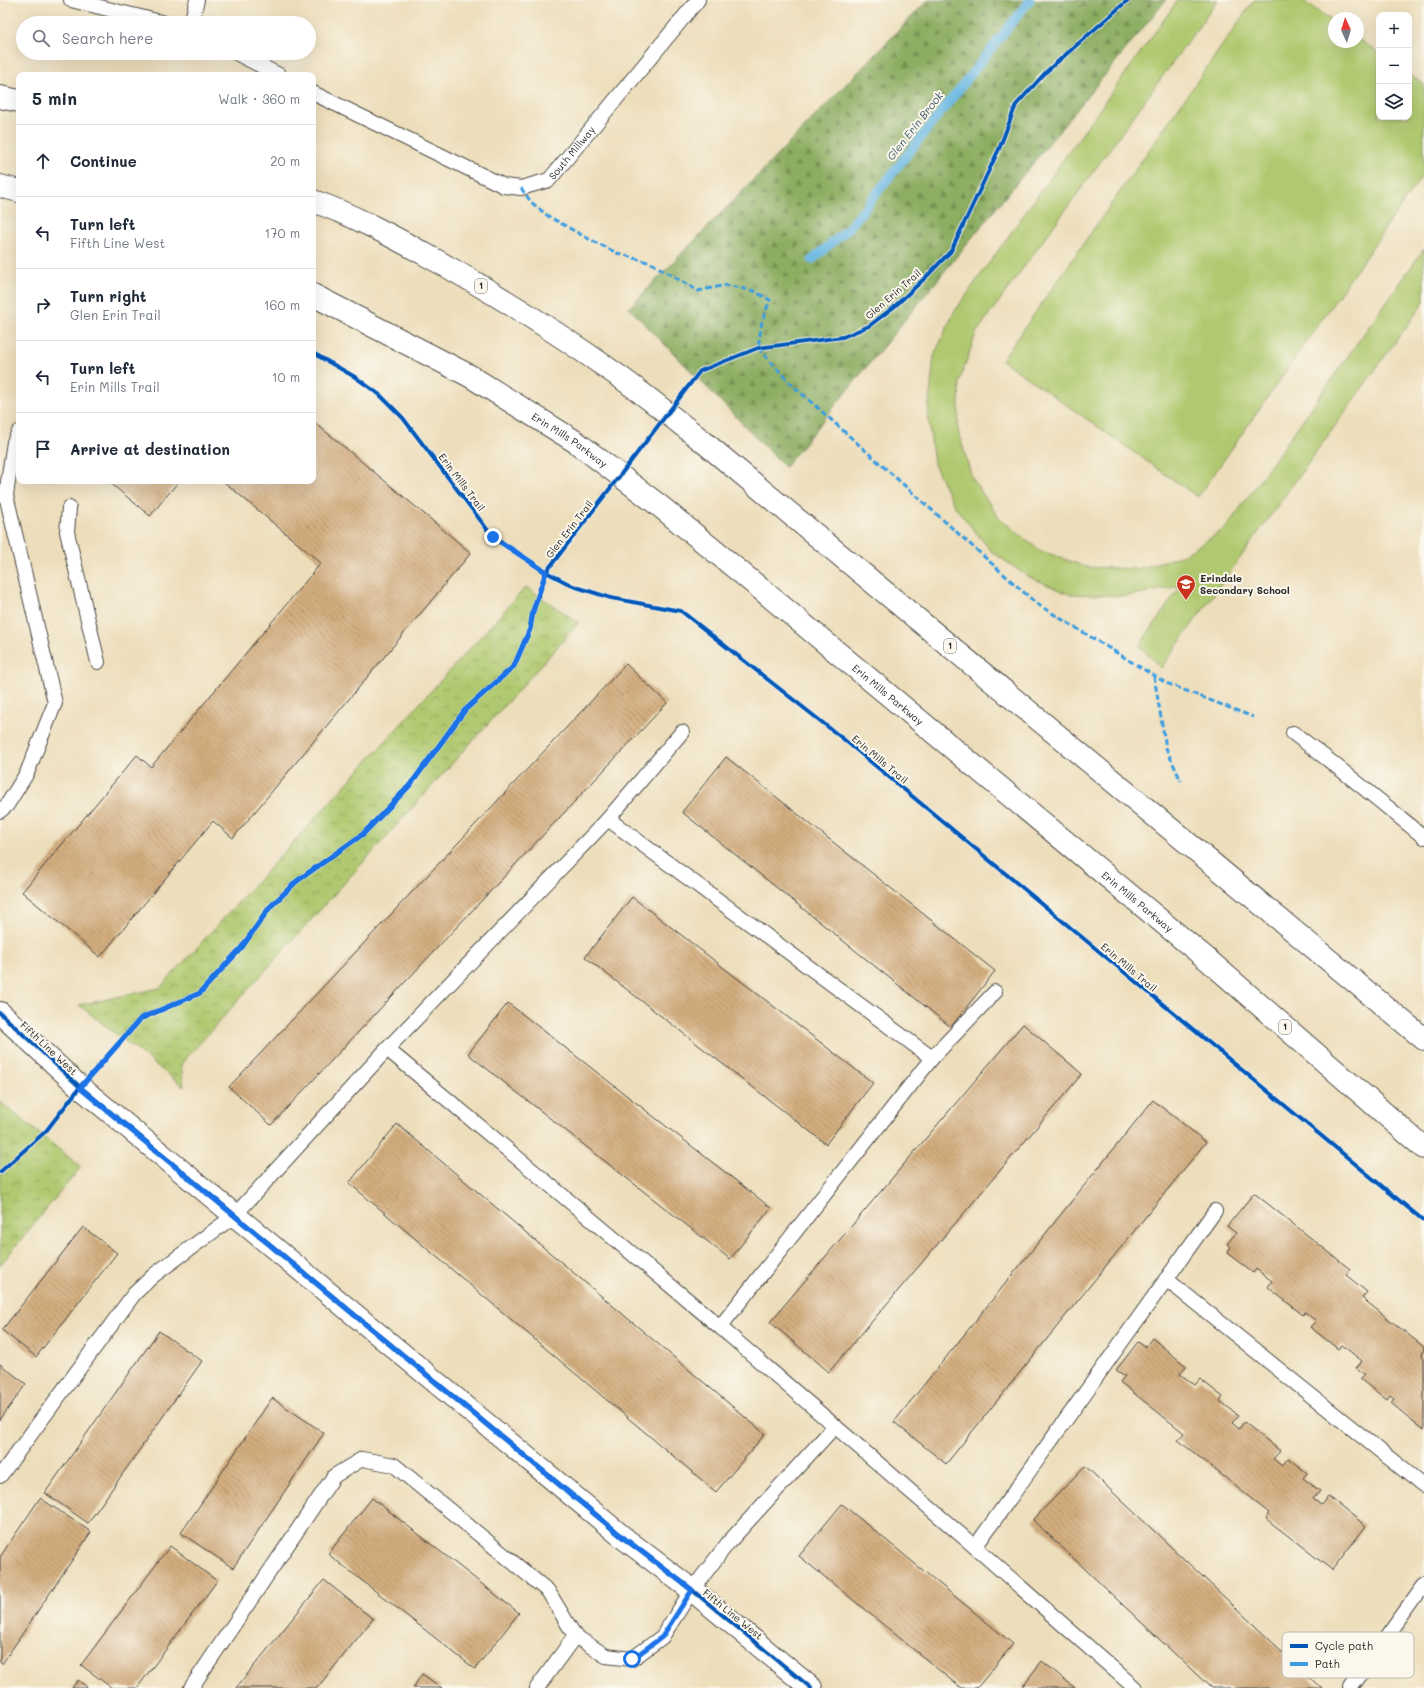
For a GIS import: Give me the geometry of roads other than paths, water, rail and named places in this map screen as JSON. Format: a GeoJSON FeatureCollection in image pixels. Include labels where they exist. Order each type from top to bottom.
{"type":"FeatureCollection","features":[{"type":"Feature","properties":{"kind":"main road"},"geometry":{"type":"LineString","coordinates":[[0,97],[16,101]]}},
{"type":"Feature","properties":{"kind":"main road"},"geometry":{"type":"LineString","coordinates":[[0,186],[16,191]]}},
{"type":"Feature","properties":{"kind":"main road","name":"1"},"geometry":{"type":"LineString","coordinates":[[316,201],[379,229],[477,284],[553,331],[621,378],[706,444],[1424,1039]]}},
{"type":"Feature","properties":{"kind":"main road","name":"Erin Mills Parkway"},"geometry":{"type":"LineString","coordinates":[[316,297],[470,376],[576,442],[661,507],[1208,960],[1424,1148]]}},
{"type":"Feature","properties":{"kind":"main road","name":"Fifth Line West"},"geometry":{"type":"LineString","coordinates":[[0,1013],[80,1088],[625,1539],[692,1590],[811,1688]]}},
{"type":"Feature","properties":{"kind":"lane"},"geometry":{"type":"LineString","coordinates":[[71,0],[136,16]]}},
{"type":"Feature","properties":{"kind":"lane"},"geometry":{"type":"LineString","coordinates":[[193,16],[197,0]]}},
{"type":"Feature","properties":{"kind":"lane","name":"South Millway"},"geometry":{"type":"LineString","coordinates":[[316,94],[504,186],[521,188],[549,180],[698,0]]}},
{"type":"Feature","properties":{"kind":"lane"},"geometry":{"type":"LineString","coordinates":[[250,60],[273,72]]}},
{"type":"Feature","properties":{"kind":"lane"},"geometry":{"type":"LineString","coordinates":[[0,811],[6,805],[27,773],[55,704],[6,495],[14,442],[16,438]]}},
{"type":"Feature","properties":{"kind":"lane"},"geometry":{"type":"LineString","coordinates":[[69,508],[67,532],[98,662]]}},
{"type":"Feature","properties":{"kind":"lane"},"geometry":{"type":"LineString","coordinates":[[0,1476],[134,1294],[154,1275],[234,1216],[387,1049],[608,818],[682,732]]}},
{"type":"Feature","properties":{"kind":"lane"},"geometry":{"type":"LineString","coordinates":[[1293,733],[1327,758],[1424,838]]}},
{"type":"Feature","properties":{"kind":"lane"},"geometry":{"type":"LineString","coordinates":[[608,818],[932,1058]]}},
{"type":"Feature","properties":{"kind":"lane"},"geometry":{"type":"LineString","coordinates":[[720,1327],[932,1058],[995,992]]}},
{"type":"Feature","properties":{"kind":"lane"},"geometry":{"type":"LineString","coordinates":[[387,1049],[720,1327],[975,1547],[1135,1688]]}},
{"type":"Feature","properties":{"kind":"lane"},"geometry":{"type":"LineString","coordinates":[[975,1547],[1214,1211]]}},
{"type":"Feature","properties":{"kind":"lane"},"geometry":{"type":"LineString","coordinates":[[1166,1278],[1424,1486]]}},
{"type":"Feature","properties":{"kind":"lane"},"geometry":{"type":"LineString","coordinates":[[191,1688],[334,1476],[362,1459],[394,1466],[548,1591],[575,1636],[606,1656],[632,1659],[662,1637],[692,1590],[728,1543],[835,1426]]}},
{"type":"Feature","properties":{"kind":"lane"},"geometry":{"type":"LineString","coordinates":[[1391,1632],[1424,1586]]}},
{"type":"Feature","properties":{"kind":"lane"},"geometry":{"type":"LineString","coordinates":[[537,1688],[575,1636]]}},
{"type":"Feature","properties":{"kind":"lane"},"geometry":{"type":"LineString","coordinates":[[1350,1688],[1357,1678]]}},
{"type":"Feature","properties":{"kind":"waterway","name":"Glen Erin Brook"},"geometry":{"type":"LineString","coordinates":[[812,260],[849,228],[1030,0]]}},
{"type":"Feature","properties":{"kind":"place","name":"Erindale Secondary School"},"geometry":{"type":"Point","coordinates":[1186,601]}}]}
